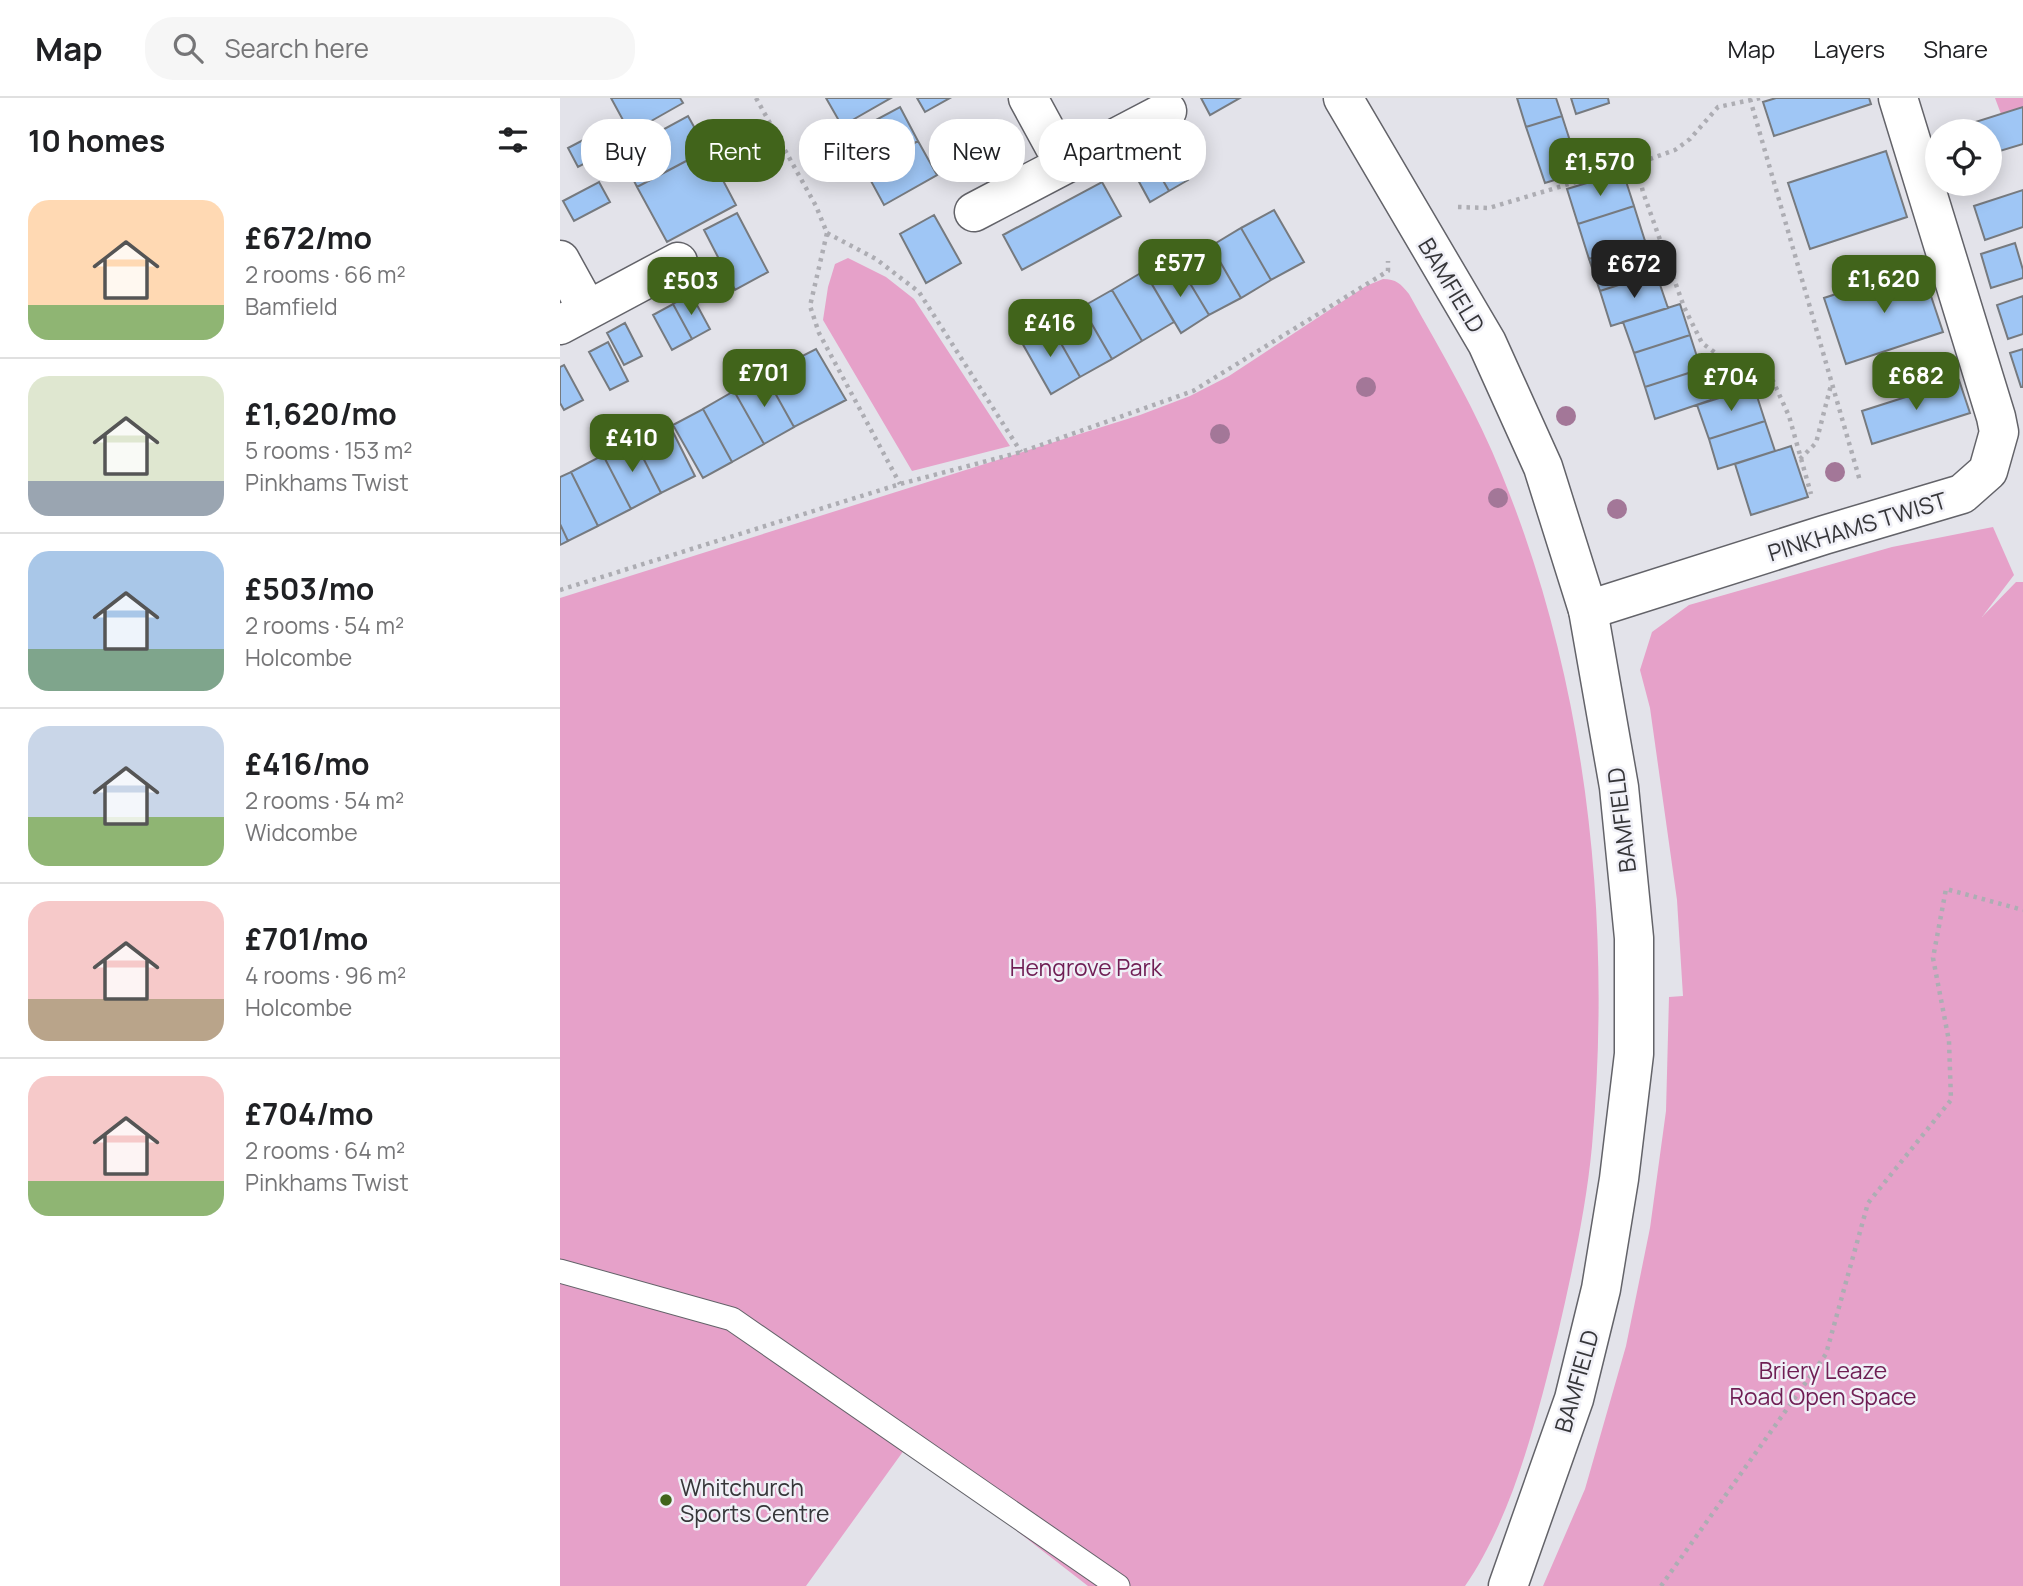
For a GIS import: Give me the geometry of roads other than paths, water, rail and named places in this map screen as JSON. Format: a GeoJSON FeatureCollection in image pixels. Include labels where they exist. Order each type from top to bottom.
{"type":"FeatureCollection","features":[{"type":"Feature","properties":{"kind":"street"},"geometry":{"type":"LineString","coordinates":[[1028,98],[1039,119]]}},
{"type":"Feature","properties":{"kind":"street","name":"BAMFIELD"},"geometry":{"type":"LineString","coordinates":[[1343,98],[1487,344],[1543,467],[1588,610],[1619,787],[1634,938],[1634,1054],[1619,1179],[1601,1289],[1574,1399],[1508,1586]]}},
{"type":"Feature","properties":{"kind":"street","name":"PINKHAMS TWIST"},"geometry":{"type":"LineString","coordinates":[[1588,610],[1824,535],[1962,495],[1988,471],[1999,432],[1898,98]]}},
{"type":"Feature","properties":{"kind":"street"},"geometry":{"type":"LineString","coordinates":[[1150,119],[1167,110]]}},
{"type":"Feature","properties":{"kind":"street"},"geometry":{"type":"LineString","coordinates":[[974,212],[1039,177]]}},
{"type":"Feature","properties":{"kind":"street"},"geometry":{"type":"LineString","coordinates":[[560,260],[574,317],[678,261]]}},
{"type":"Feature","properties":{"kind":"lane"},"geometry":{"type":"LineString","coordinates":[[560,1271],[732,1319],[1118,1586]]}},
{"type":"Feature","properties":{"kind":"place","name":"Whitchurch Sports Centre"},"geometry":{"type":"Point","coordinates":[666,1500]}},
{"type":"Feature","properties":{"kind":"park label","name":"Hengrove Park"},"geometry":{"type":"Point","coordinates":[1086,967]}},
{"type":"Feature","properties":{"kind":"park label","name":"Briery Leaze Road Open Space"},"geometry":{"type":"Point","coordinates":[1823,1383]}}]}
